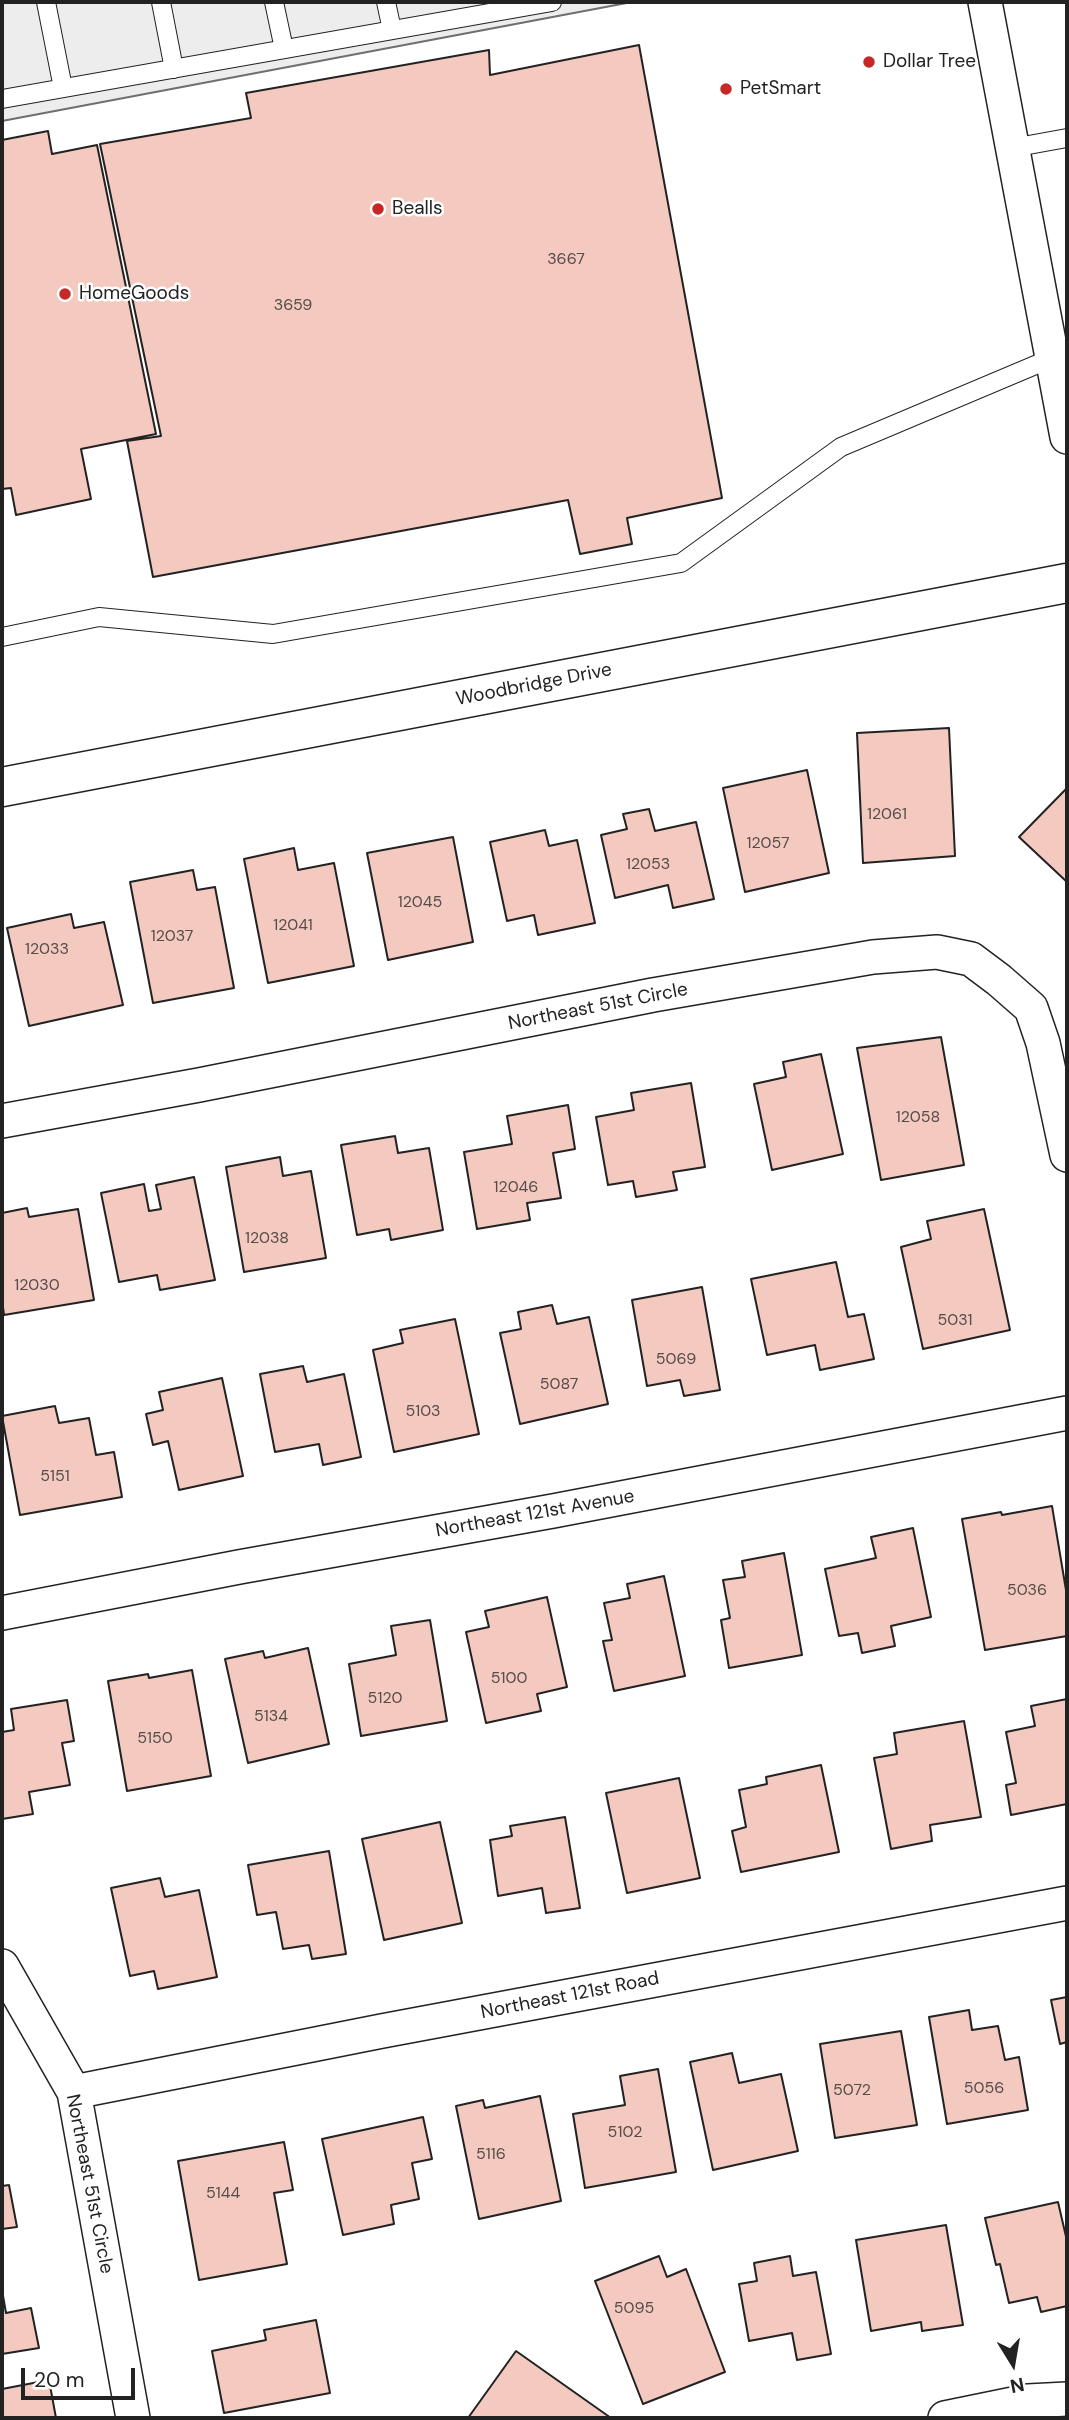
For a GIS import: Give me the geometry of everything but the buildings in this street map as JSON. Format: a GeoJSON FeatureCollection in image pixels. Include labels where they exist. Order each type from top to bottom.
{"type":"FeatureCollection","features":[{"type":"Feature","properties":{"kind":"street"},"geometry":{"type":"LineString","coordinates":[[985,2],[1067,438]]}},
{"type":"Feature","properties":{"kind":"street","name":"Woodbridge Drive"},"geometry":{"type":"LineString","coordinates":[[2,786],[1067,583]]}},
{"type":"Feature","properties":{"kind":"street","name":"Northeast 51st Circle"},"geometry":{"type":"LineString","coordinates":[[2,1121],[653,995],[873,957],[937,952],[971,959],[1031,1008],[1043,1044],[1067,1155]]}},
{"type":"Feature","properties":{"kind":"street","name":"Northeast 121st Avenue"},"geometry":{"type":"LineString","coordinates":[[2,1613],[1067,1413]]}},
{"type":"Feature","properties":{"kind":"street","name":"Northeast 121st Road"},"geometry":{"type":"LineString","coordinates":[[74,2092],[382,2031],[1067,1903]]}},
{"type":"Feature","properties":{"kind":"street","name":"Northeast 51st Circle"},"geometry":{"type":"LineString","coordinates":[[2,1966],[74,2092],[133,2418]]}},
{"type":"Feature","properties":{"kind":"street"},"geometry":{"type":"LineString","coordinates":[[945,2418],[1028,2401],[1067,2399]]}},
{"type":"Feature","properties":{"kind":"lane"},"geometry":{"type":"LineString","coordinates":[[46,2],[64,88]]}},
{"type":"Feature","properties":{"kind":"lane"},"geometry":{"type":"LineString","coordinates":[[161,2],[174,69]]}},
{"type":"Feature","properties":{"kind":"lane"},"geometry":{"type":"LineString","coordinates":[[274,2],[284,49]]}},
{"type":"Feature","properties":{"kind":"lane"},"geometry":{"type":"LineString","coordinates":[[386,2],[392,30]]}},
{"type":"Feature","properties":{"kind":"lane"},"geometry":{"type":"LineString","coordinates":[[2,99],[392,30],[499,6],[552,2]]}},
{"type":"Feature","properties":{"kind":"lane"},"geometry":{"type":"LineString","coordinates":[[1012,148],[1067,138]]}},
{"type":"Feature","properties":{"kind":"lane"},"geometry":{"type":"LineString","coordinates":[[2,637],[99,617],[273,634],[681,563],[841,447],[1052,358]]}},
{"type":"Feature","properties":{"kind":"shaded area"},"geometry":{"type":"Polygon","coordinates":[[[2,2],[632,2],[2,121],[2,2]]]}},
{"type":"Feature","properties":{"kind":"place","name":"Dollar Tree"},"geometry":{"type":"Point","coordinates":[869,62]}},
{"type":"Feature","properties":{"kind":"place","name":"PetSmart"},"geometry":{"type":"Point","coordinates":[726,89]}},
{"type":"Feature","properties":{"kind":"place","name":"Bealls"},"geometry":{"type":"Point","coordinates":[378,209]}},
{"type":"Feature","properties":{"kind":"place","name":"HomeGoods"},"geometry":{"type":"Point","coordinates":[65,294]}}]}
